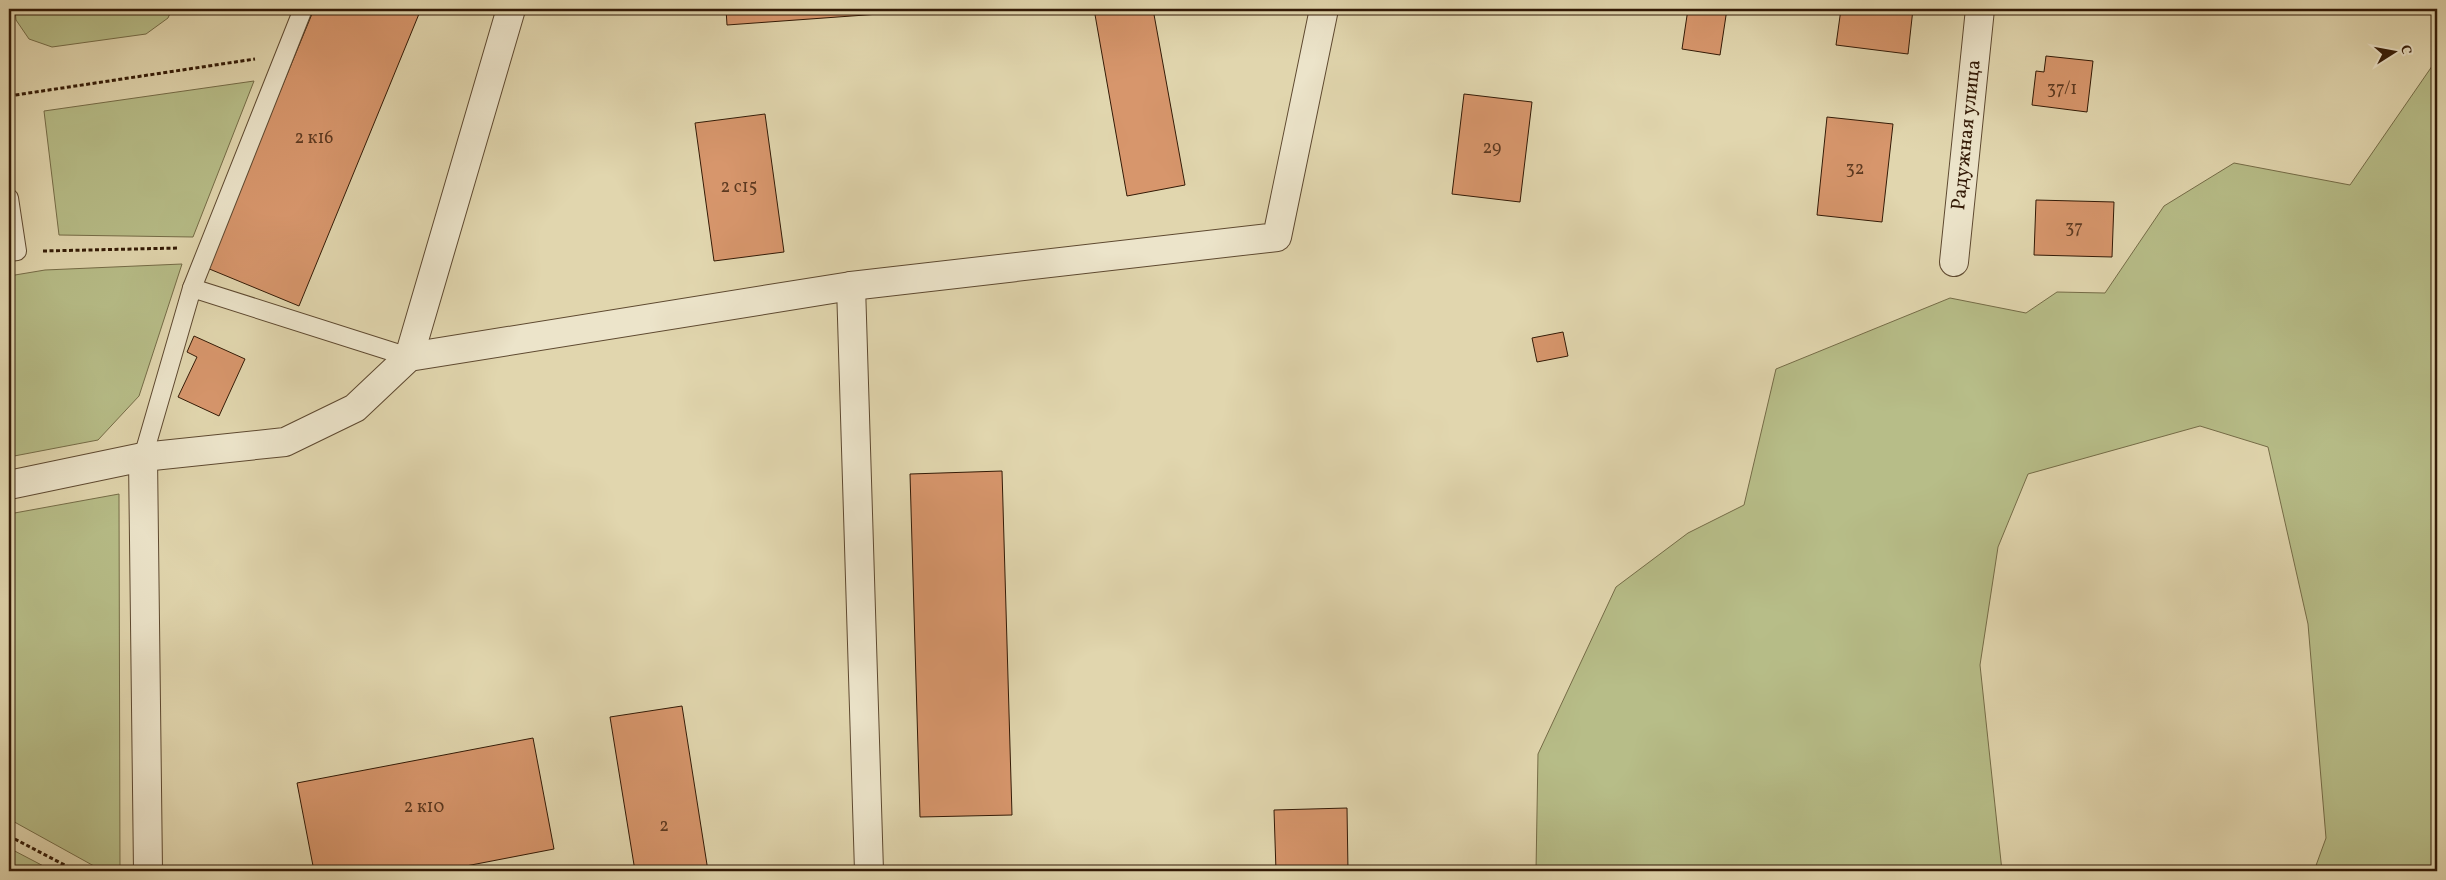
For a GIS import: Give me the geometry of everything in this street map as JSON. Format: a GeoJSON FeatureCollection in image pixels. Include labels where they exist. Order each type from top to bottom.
{"type":"FeatureCollection","features":[{"type":"Feature","properties":{"kind":"street"},"geometry":{"type":"LineString","coordinates":[[9,485],[143,457],[285,442],[355,408],[409,357],[511,9]]}},
{"type":"Feature","properties":{"kind":"street"},"geometry":{"type":"LineString","coordinates":[[409,357],[851,286],[1277,237],[1324,9]]}},
{"type":"Feature","properties":{"kind":"street","name":"Радужная улица"},"geometry":{"type":"LineString","coordinates":[[1954,262],[1980,9]]}},
{"type":"Feature","properties":{"kind":"street"},"geometry":{"type":"LineString","coordinates":[[851,286],[869,871]]}},
{"type":"Feature","properties":{"kind":"street"},"geometry":{"type":"LineString","coordinates":[[143,457],[145,870]]}},
{"type":"Feature","properties":{"kind":"lane"},"geometry":{"type":"LineString","coordinates":[[143,457],[192,288],[303,9]]}},
{"type":"Feature","properties":{"kind":"lane"},"geometry":{"type":"LineString","coordinates":[[9,198],[13,252]]}},
{"type":"Feature","properties":{"kind":"lane"},"geometry":{"type":"LineString","coordinates":[[192,288],[409,357]]}},
{"type":"Feature","properties":{"kind":"path"},"geometry":{"type":"LineString","coordinates":[[9,96],[285,55]]}},
{"type":"Feature","properties":{"kind":"path"},"geometry":{"type":"LineString","coordinates":[[13,252],[207,248]]}},
{"type":"Feature","properties":{"kind":"path"},"geometry":{"type":"LineString","coordinates":[[9,836],[76,871]]}},
{"type":"Feature","properties":{"kind":"green space"},"geometry":{"type":"Polygon","coordinates":[[[15,9],[172,9],[168,18],[146,34],[52,47],[29,39],[16,20],[15,9]]]}},
{"type":"Feature","properties":{"kind":"green space"},"geometry":{"type":"Polygon","coordinates":[[[2437,59],[2437,871],[2314,871],[2326,838],[2308,624],[2268,447],[2200,426],[2028,474],[1998,547],[1980,665],[2002,871],[1536,871],[1538,754],[1616,587],[1688,533],[1744,505],[1776,369],[1950,298],[2026,313],[2057,292],[2105,293],[2164,206],[2234,163],[2350,185],[2437,59]]]}},
{"type":"Feature","properties":{"kind":"green space"},"geometry":{"type":"Polygon","coordinates":[[[254,81],[193,237],[59,235],[44,111],[254,81]]]}},
{"type":"Feature","properties":{"kind":"green space"},"geometry":{"type":"Polygon","coordinates":[[[182,264],[139,396],[98,440],[9,457],[9,276],[45,270],[182,264]]]}},
{"type":"Feature","properties":{"kind":"green space"},"geometry":{"type":"Polygon","coordinates":[[[119,494],[120,868],[103,871],[9,819],[9,514],[119,494]]]}},
{"type":"Feature","properties":{"kind":"green space"},"geometry":{"type":"Polygon","coordinates":[[[9,848],[53,871],[9,871],[9,848]]]}},
{"type":"Feature","properties":{"kind":"building"},"geometry":{"type":"Polygon","coordinates":[[[314,9],[421,9],[299,306],[207,268],[314,9]]]}},
{"type":"Feature","properties":{"kind":"building"},"geometry":{"type":"Polygon","coordinates":[[[726,9],[907,9],[907,12],[727,25],[726,9]]]}},
{"type":"Feature","properties":{"kind":"building"},"geometry":{"type":"Polygon","coordinates":[[[1094,9],[1153,9],[1185,185],[1127,196],[1094,9]]]}},
{"type":"Feature","properties":{"kind":"building"},"geometry":{"type":"Polygon","coordinates":[[[1688,9],[1727,9],[1720,55],[1682,49],[1688,9]]]}},
{"type":"Feature","properties":{"kind":"building"},"geometry":{"type":"Polygon","coordinates":[[[1841,9],[1913,9],[1908,54],[1836,45],[1841,9]]]}},
{"type":"Feature","properties":{"kind":"building"},"geometry":{"type":"Polygon","coordinates":[[[2046,56],[2093,61],[2087,112],[2032,105],[2036,71],[2044,72],[2046,56]]]}},
{"type":"Feature","properties":{"kind":"building"},"geometry":{"type":"Polygon","coordinates":[[[1464,94],[1532,102],[1520,202],[1452,194],[1464,94]]]}},
{"type":"Feature","properties":{"kind":"building"},"geometry":{"type":"Polygon","coordinates":[[[765,114],[784,252],[714,261],[695,123],[765,114]]]}},
{"type":"Feature","properties":{"kind":"building"},"geometry":{"type":"Polygon","coordinates":[[[1827,117],[1893,124],[1882,222],[1817,215],[1827,117]]]}},
{"type":"Feature","properties":{"kind":"building"},"geometry":{"type":"Polygon","coordinates":[[[2036,200],[2114,202],[2112,257],[2034,255],[2036,200]]]}},
{"type":"Feature","properties":{"kind":"building"},"geometry":{"type":"Polygon","coordinates":[[[1563,332],[1568,356],[1537,362],[1532,338],[1563,332]]]}},
{"type":"Feature","properties":{"kind":"building"},"geometry":{"type":"Polygon","coordinates":[[[194,336],[245,359],[219,416],[178,397],[197,357],[187,352],[194,336]]]}},
{"type":"Feature","properties":{"kind":"building"},"geometry":{"type":"Polygon","coordinates":[[[1002,471],[1012,815],[920,817],[910,474],[1002,471]]]}},
{"type":"Feature","properties":{"kind":"building"},"geometry":{"type":"Polygon","coordinates":[[[682,706],[708,871],[635,871],[610,717],[682,706]]]}},
{"type":"Feature","properties":{"kind":"building"},"geometry":{"type":"Polygon","coordinates":[[[533,738],[554,849],[440,871],[314,871],[297,783],[533,738]]]}},
{"type":"Feature","properties":{"kind":"building"},"geometry":{"type":"Polygon","coordinates":[[[1347,808],[1348,871],[1276,871],[1274,810],[1347,808]]]}}]}
